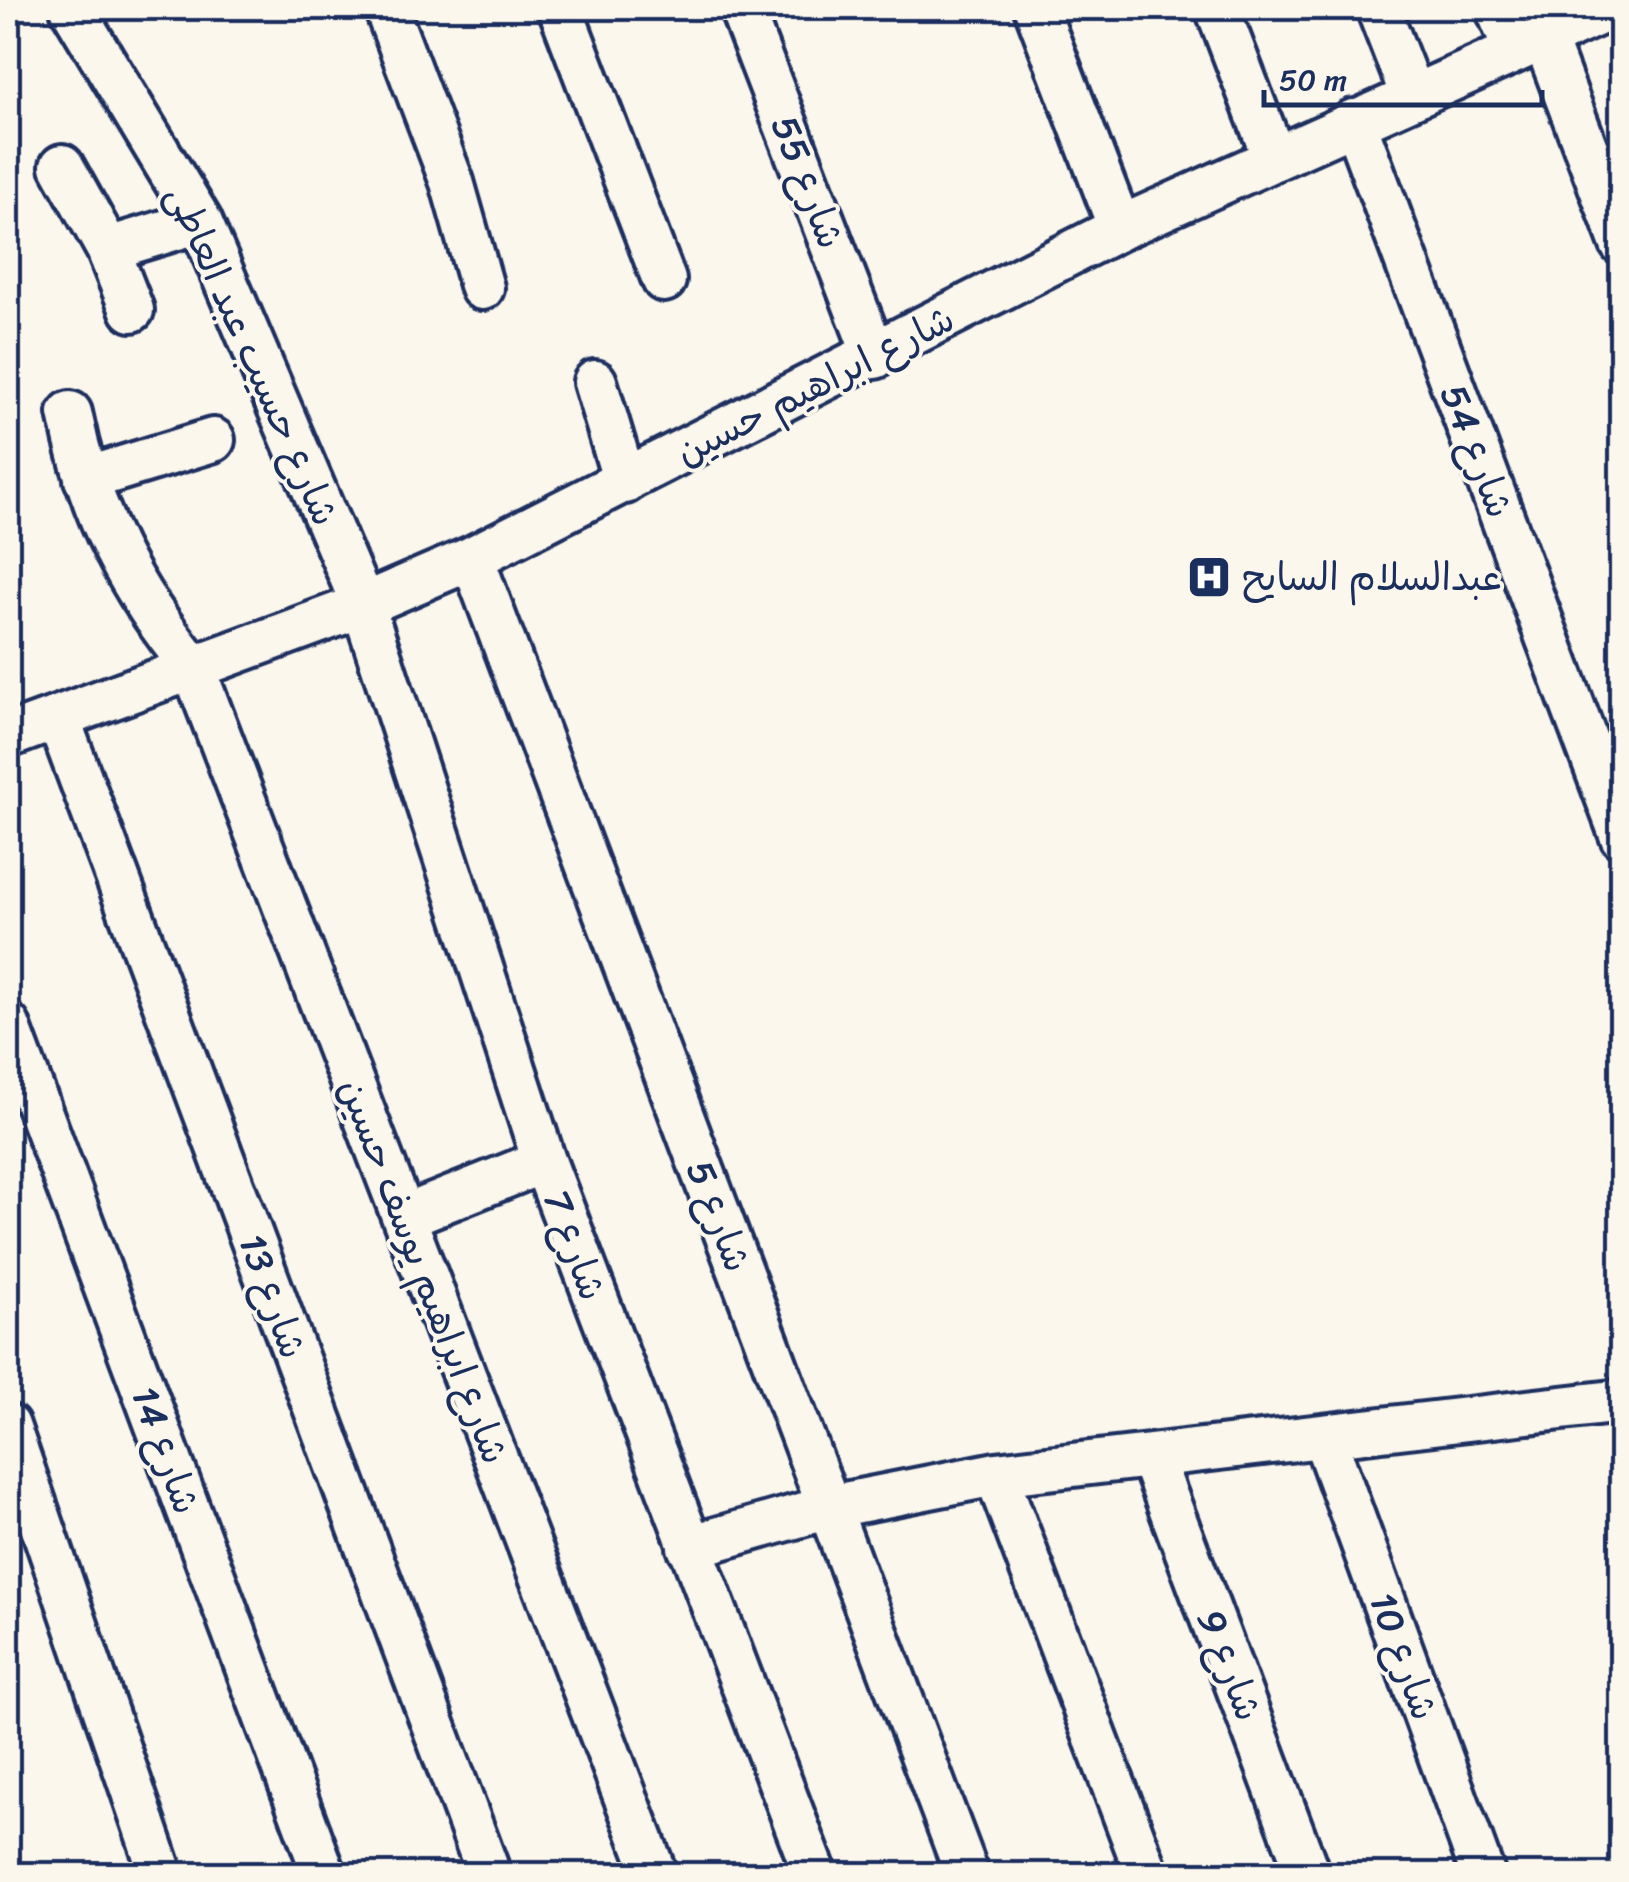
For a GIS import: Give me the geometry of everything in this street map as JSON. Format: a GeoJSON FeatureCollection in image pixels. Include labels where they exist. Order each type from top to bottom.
{"type":"FeatureCollection","features":[{"type":"Feature","properties":{"kind":"street","name":"شارع حسيب عبد العاطى"},"geometry":{"type":"LineString","coordinates":[[72,8],[200,221],[362,606]]}},
{"type":"Feature","properties":{"kind":"street"},"geometry":{"type":"LineString","coordinates":[[386,8],[452,182],[482,288]]}},
{"type":"Feature","properties":{"kind":"street"},"geometry":{"type":"LineString","coordinates":[[560,8],[664,280]]}},
{"type":"Feature","properties":{"kind":"street","name":"شارع 55"},"geometry":{"type":"LineString","coordinates":[[741,8],[875,357]]}},
{"type":"Feature","properties":{"kind":"street"},"geometry":{"type":"LineString","coordinates":[[1036,8],[1120,228]]}},
{"type":"Feature","properties":{"kind":"street"},"geometry":{"type":"LineString","coordinates":[[1217,8],[1274,158]]}},
{"type":"Feature","properties":{"kind":"street"},"geometry":{"type":"LineString","coordinates":[[1378,8],[1412,95]]}},
{"type":"Feature","properties":{"kind":"street"},"geometry":{"type":"LineString","coordinates":[[1497,8],[1530,44],[1622,244]]}},
{"type":"Feature","properties":{"kind":"street","name":"شارع ابراهيم حسين"},"geometry":{"type":"LineString","coordinates":[[8,736],[362,606],[472,558],[875,357],[1120,228],[1610,8]]}},
{"type":"Feature","properties":{"kind":"street","name":"شارع 54"},"geometry":{"type":"LineString","coordinates":[[1354,122],[1622,837]]}},
{"type":"Feature","properties":{"kind":"street"},"geometry":{"type":"LineString","coordinates":[[62,166],[108,249],[132,310]]}},
{"type":"Feature","properties":{"kind":"street"},"geometry":{"type":"LineString","coordinates":[[108,249],[200,221]]}},
{"type":"Feature","properties":{"kind":"street"},"geometry":{"type":"LineString","coordinates":[[595,382],[625,482]]}},
{"type":"Feature","properties":{"kind":"street","name":"شارع ابراهيم يوسف حسين"},"geometry":{"type":"LineString","coordinates":[[70,413],[86,479],[129,579],[193,667],[654,1874]]}},
{"type":"Feature","properties":{"kind":"street"},"geometry":{"type":"LineString","coordinates":[[86,479],[214,440]]}},
{"type":"Feature","properties":{"kind":"street","name":"شارع 5"},"geometry":{"type":"LineString","coordinates":[[472,558],[967,1874]]}},
{"type":"Feature","properties":{"kind":"street","name":"شارع 7"},"geometry":{"type":"LineString","coordinates":[[362,606],[544,1160],[815,1874]]}},
{"type":"Feature","properties":{"kind":"street","name":"شارع 13"},"geometry":{"type":"LineString","coordinates":[[58,718],[489,1874]]}},
{"type":"Feature","properties":{"kind":"street","name":"شارع 14"},"geometry":{"type":"LineString","coordinates":[[8,1025],[324,1874]]}},
{"type":"Feature","properties":{"kind":"street"},"geometry":{"type":"LineString","coordinates":[[404,1217],[544,1160]]}},
{"type":"Feature","properties":{"kind":"street"},"geometry":{"type":"LineString","coordinates":[[689,1547],[828,1507],[996,1474],[1619,1407]]}},
{"type":"Feature","properties":{"kind":"street"},"geometry":{"type":"LineString","coordinates":[[8,1426],[160,1874]]}},
{"type":"Feature","properties":{"kind":"street","name":"شارع 10"},"geometry":{"type":"LineString","coordinates":[[1324,1436],[1483,1874]]}},
{"type":"Feature","properties":{"kind":"street","name":"شارع 9"},"geometry":{"type":"LineString","coordinates":[[1151,1456],[1308,1874]]}},
{"type":"Feature","properties":{"kind":"street"},"geometry":{"type":"LineString","coordinates":[[996,1474],[1147,1874]]}},
{"type":"Feature","properties":{"kind":"place","name":"عبدالسلام السايح"},"geometry":{"type":"Point","coordinates":[1209,577]}}]}
